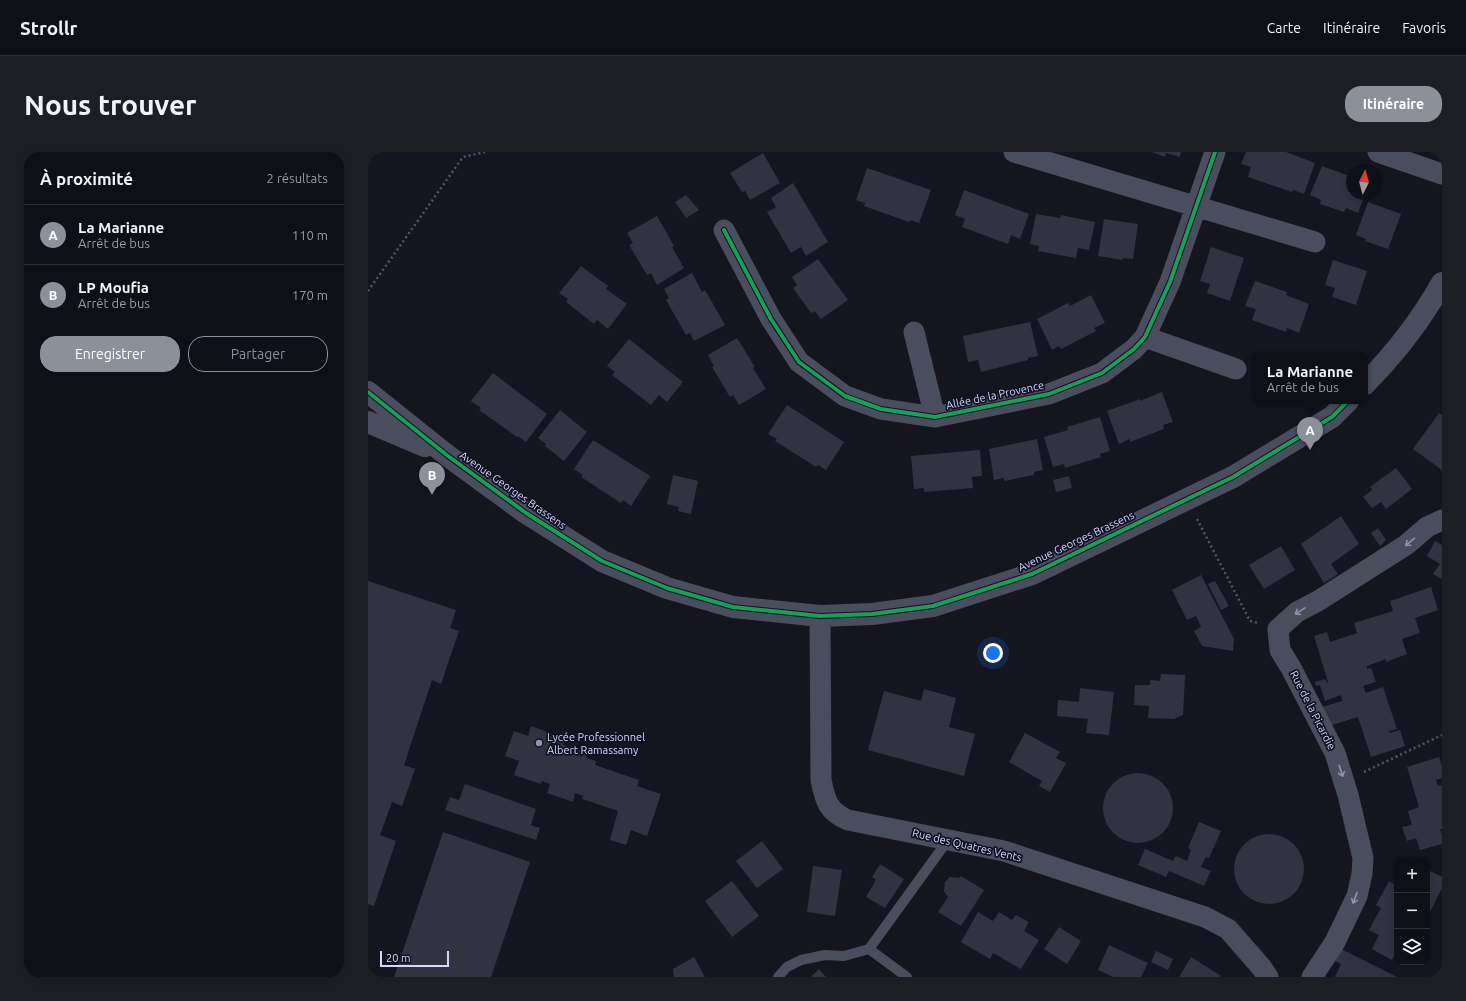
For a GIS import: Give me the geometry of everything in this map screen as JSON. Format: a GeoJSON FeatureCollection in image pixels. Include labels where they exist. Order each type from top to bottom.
{"type":"FeatureCollection","features":[{"type":"Feature","properties":{"kind":"street"},"geometry":{"type":"LineString","coordinates":[[1014,152],[1315,242]]}},
{"type":"Feature","properties":{"kind":"street","name":"Allée de la Provence"},"geometry":{"type":"LineString","coordinates":[[724,230],[771,319],[799,362],[845,396],[881,409],[935,417],[1049,394],[1102,373],[1134,349],[1145,337],[1170,282],[1215,152]]}},
{"type":"Feature","properties":{"kind":"street"},"geometry":{"type":"LineString","coordinates":[[1378,152],[1442,174]]}},
{"type":"Feature","properties":{"kind":"street"},"geometry":{"type":"LineString","coordinates":[[1368,381],[1384,366],[1428,308],[1442,283]]}},
{"type":"Feature","properties":{"kind":"street"},"geometry":{"type":"LineString","coordinates":[[914,332],[935,417]]}},
{"type":"Feature","properties":{"kind":"street"},"geometry":{"type":"LineString","coordinates":[[1145,337],[1236,369]]}},
{"type":"Feature","properties":{"kind":"street","name":"Avenue Georges Brassens"},"geometry":{"type":"LineString","coordinates":[[368,392],[448,456],[526,514],[602,561],[667,588],[733,607],[820,616],[872,614],[933,606],[1032,574],[1233,477],[1332,417],[1345,404]]}},
{"type":"Feature","properties":{"kind":"street","name":"Avenue Georges Brassens"},"geometry":{"type":"LineString","coordinates":[[368,422],[448,456]]}},
{"type":"Feature","properties":{"kind":"street"},"geometry":{"type":"LineString","coordinates":[[1278,629],[1297,612],[1318,601],[1394,553],[1427,527],[1442,520]]}},
{"type":"Feature","properties":{"kind":"street","name":"Rue des Quatres Vents"},"geometry":{"type":"LineString","coordinates":[[820,616],[821,780],[830,809],[838,816],[848,820],[1004,851],[1205,917],[1228,929],[1262,974]]}},
{"type":"Feature","properties":{"kind":"street","name":"Rue de la Picardie"},"geometry":{"type":"LineString","coordinates":[[1278,629],[1280,650],[1291,668],[1335,753],[1344,782],[1363,858],[1362,874],[1356,896],[1335,942],[1312,977]]}},
{"type":"Feature","properties":{"kind":"lane"},"geometry":{"type":"LineString","coordinates":[[778,977],[787,967],[800,960],[826,955],[844,956],[869,949],[948,840]]}},
{"type":"Feature","properties":{"kind":"lane"},"geometry":{"type":"LineString","coordinates":[[869,949],[907,977]]}},
{"type":"Feature","properties":{"kind":"path"},"geometry":{"type":"LineString","coordinates":[[368,291],[462,157],[485,152]]}},
{"type":"Feature","properties":{"kind":"path"},"geometry":{"type":"LineString","coordinates":[[1186,499],[1250,621],[1278,629]]}},
{"type":"Feature","properties":{"kind":"path"},"geometry":{"type":"LineString","coordinates":[[1344,782],[1442,735]]}},
{"type":"Feature","properties":{"kind":"building"},"geometry":{"type":"Polygon","coordinates":[[[1152,152],[1181,152],[1180,157],[1166,153],[1165,157],[1152,152]]]}},
{"type":"Feature","properties":{"kind":"building"},"geometry":{"type":"Polygon","coordinates":[[[1246,152],[1286,152],[1315,163],[1304,194],[1293,190],[1292,192],[1248,177],[1251,167],[1241,164],[1246,152]]]}},
{"type":"Feature","properties":{"kind":"building"},"geometry":{"type":"Polygon","coordinates":[[[763,153],[780,183],[750,200],[745,191],[742,192],[730,173],[763,153]]]}},
{"type":"Feature","properties":{"kind":"building"},"geometry":{"type":"Polygon","coordinates":[[[1322,166],[1346,175],[1346,200],[1363,200],[1358,213],[1346,208],[1344,212],[1320,204],[1321,200],[1310,195],[1322,166]]]}},
{"type":"Feature","properties":{"kind":"building"},"geometry":{"type":"Polygon","coordinates":[[[867,168],[931,190],[919,223],[910,220],[909,222],[864,206],[865,203],[856,200],[867,168]]]}},
{"type":"Feature","properties":{"kind":"building"},"geometry":{"type":"Polygon","coordinates":[[[793,183],[828,242],[806,256],[801,247],[791,253],[767,212],[776,207],[771,198],[793,183]]]}},
{"type":"Feature","properties":{"kind":"building"},"geometry":{"type":"Polygon","coordinates":[[[964,190],[1029,214],[1020,239],[1011,235],[1008,244],[962,227],[965,219],[955,215],[964,190]]]}},
{"type":"Feature","properties":{"kind":"building"},"geometry":{"type":"Polygon","coordinates":[[[686,195],[699,210],[686,218],[675,202],[686,195]]]}},
{"type":"Feature","properties":{"kind":"building"},"geometry":{"type":"Polygon","coordinates":[[[1368,202],[1401,214],[1388,249],[1365,241],[1366,239],[1356,235],[1368,202]]]}},
{"type":"Feature","properties":{"kind":"building"},"geometry":{"type":"Polygon","coordinates":[[[1036,214],[1060,218],[1061,215],[1095,222],[1089,250],[1078,248],[1076,258],[1038,251],[1039,246],[1030,244],[1036,214]]]}},
{"type":"Feature","properties":{"kind":"building"},"geometry":{"type":"Polygon","coordinates":[[[657,216],[674,246],[672,247],[684,268],[657,285],[651,273],[647,275],[629,245],[633,243],[627,233],[657,216]]]}},
{"type":"Feature","properties":{"kind":"building"},"geometry":{"type":"Polygon","coordinates":[[[1104,219],[1138,224],[1133,259],[1123,258],[1123,260],[1098,256],[1104,219]]]}},
{"type":"Feature","properties":{"kind":"building"},"geometry":{"type":"Polygon","coordinates":[[[1211,247],[1244,258],[1230,301],[1207,293],[1210,284],[1200,281],[1211,247]]]}},
{"type":"Feature","properties":{"kind":"building"},"geometry":{"type":"Polygon","coordinates":[[[818,259],[848,300],[821,319],[815,311],[811,313],[793,288],[797,285],[792,277],[818,259]]]}},
{"type":"Feature","properties":{"kind":"building"},"geometry":{"type":"Polygon","coordinates":[[[1333,260],[1367,271],[1356,305],[1332,297],[1335,288],[1325,285],[1333,260]]]}},
{"type":"Feature","properties":{"kind":"building"},"geometry":{"type":"Polygon","coordinates":[[[581,266],[608,286],[606,289],[627,304],[608,329],[597,320],[594,324],[566,302],[568,299],[559,293],[581,266]]]}},
{"type":"Feature","properties":{"kind":"building"},"geometry":{"type":"Polygon","coordinates":[[[692,273],[702,292],[705,290],[725,325],[694,341],[690,333],[686,335],[666,300],[669,298],[664,289],[692,273]]]}},
{"type":"Feature","properties":{"kind":"building"},"geometry":{"type":"Polygon","coordinates":[[[1255,281],[1287,292],[1286,295],[1309,304],[1299,333],[1287,328],[1286,332],[1252,320],[1256,309],[1245,306],[1255,281]]]}},
{"type":"Feature","properties":{"kind":"building"},"geometry":{"type":"Polygon","coordinates":[[[1091,295],[1105,323],[1094,328],[1096,331],[1061,349],[1059,346],[1052,350],[1037,319],[1068,303],[1070,306],[1091,295]]]}},
{"type":"Feature","properties":{"kind":"building"},"geometry":{"type":"Polygon","coordinates":[[[1030,322],[1038,356],[981,372],[978,360],[968,362],[963,336],[1030,322]]]}},
{"type":"Feature","properties":{"kind":"building"},"geometry":{"type":"Polygon","coordinates":[[[737,338],[755,367],[753,368],[766,389],[739,405],[733,395],[730,397],[712,367],[714,366],[708,355],[737,338]]]}},
{"type":"Feature","properties":{"kind":"building"},"geometry":{"type":"Polygon","coordinates":[[[629,339],[683,382],[667,402],[659,395],[651,405],[612,375],[615,372],[607,366],[629,339]]]}},
{"type":"Feature","properties":{"kind":"building"},"geometry":{"type":"Polygon","coordinates":[[[493,373],[547,414],[526,442],[479,410],[481,408],[471,401],[493,373]]]}},
{"type":"Feature","properties":{"kind":"building"},"geometry":{"type":"Polygon","coordinates":[[[1162,392],[1173,422],[1163,425],[1164,429],[1130,442],[1130,439],[1119,444],[1107,411],[1140,399],[1140,401],[1162,392]]]}},
{"type":"Feature","properties":{"kind":"building"},"geometry":{"type":"Polygon","coordinates":[[[787,405],[844,442],[826,470],[818,465],[816,467],[775,441],[777,439],[768,434],[787,405]]]}},
{"type":"Feature","properties":{"kind":"building"},"geometry":{"type":"Polygon","coordinates":[[[560,410],[587,432],[564,461],[545,446],[546,444],[538,438],[560,410]]]}},
{"type":"Feature","properties":{"kind":"building"},"geometry":{"type":"Polygon","coordinates":[[[1439,413],[1442,415],[1442,470],[1413,449],[1439,413]]]}},
{"type":"Feature","properties":{"kind":"building"},"geometry":{"type":"Polygon","coordinates":[[[1100,417],[1110,451],[1100,454],[1101,457],[1065,468],[1064,464],[1053,467],[1044,437],[1068,430],[1067,427],[1100,417]]]}},
{"type":"Feature","properties":{"kind":"building"},"geometry":{"type":"Polygon","coordinates":[[[1037,439],[1043,470],[1034,472],[1034,475],[1004,481],[1004,478],[994,480],[989,449],[1037,439]]]}},
{"type":"Feature","properties":{"kind":"building"},"geometry":{"type":"Polygon","coordinates":[[[593,440],[650,476],[631,506],[623,500],[621,503],[581,477],[583,475],[574,469],[593,440]]]}},
{"type":"Feature","properties":{"kind":"building"},"geometry":{"type":"Polygon","coordinates":[[[980,450],[982,476],[972,477],[973,488],[924,492],[924,488],[914,489],[911,456],[980,450]]]}},
{"type":"Feature","properties":{"kind":"building"},"geometry":{"type":"Polygon","coordinates":[[[1396,468],[1412,489],[1386,509],[1381,502],[1372,508],[1363,497],[1372,490],[1370,487],[1396,468]]]}},
{"type":"Feature","properties":{"kind":"building"},"geometry":{"type":"Polygon","coordinates":[[[673,475],[698,481],[691,514],[678,511],[679,507],[667,504],[673,475]]]}},
{"type":"Feature","properties":{"kind":"building"},"geometry":{"type":"Polygon","coordinates":[[[1069,476],[1072,488],[1056,492],[1053,480],[1069,476]]]}},
{"type":"Feature","properties":{"kind":"building"},"geometry":{"type":"Polygon","coordinates":[[[1341,516],[1359,544],[1331,564],[1338,574],[1324,583],[1301,544],[1341,516]]]}},
{"type":"Feature","properties":{"kind":"building"},"geometry":{"type":"Polygon","coordinates":[[[1378,528],[1386,540],[1380,546],[1371,533],[1378,528]]]}},
{"type":"Feature","properties":{"kind":"building"},"geometry":{"type":"Polygon","coordinates":[[[1435,541],[1442,545],[1442,579],[1433,574],[1440,564],[1427,556],[1435,541]]]}},
{"type":"Feature","properties":{"kind":"building"},"geometry":{"type":"Polygon","coordinates":[[[1281,546],[1295,570],[1264,589],[1249,565],[1281,546]]]}},
{"type":"Feature","properties":{"kind":"building"},"geometry":{"type":"Polygon","coordinates":[[[1201,575],[1234,639],[1233,651],[1202,646],[1194,631],[1201,627],[1196,616],[1187,620],[1172,590],[1201,575]]]}},
{"type":"Feature","properties":{"kind":"building"},"geometry":{"type":"Polygon","coordinates":[[[368,581],[456,610],[450,628],[459,631],[441,684],[432,680],[404,765],[415,769],[402,806],[392,802],[380,835],[396,841],[374,906],[368,904],[368,581]]]}},
{"type":"Feature","properties":{"kind":"building"},"geometry":{"type":"Polygon","coordinates":[[[1215,581],[1229,606],[1221,610],[1208,584],[1215,581]]]}},
{"type":"Feature","properties":{"kind":"building"},"geometry":{"type":"Polygon","coordinates":[[[1431,587],[1438,610],[1415,618],[1420,633],[1402,639],[1407,654],[1386,662],[1386,659],[1367,666],[1367,669],[1371,668],[1376,682],[1363,686],[1366,693],[1383,687],[1397,729],[1389,731],[1389,733],[1400,730],[1405,746],[1371,757],[1358,717],[1329,726],[1322,707],[1342,701],[1341,695],[1325,701],[1320,685],[1316,686],[1315,682],[1325,679],[1327,683],[1328,682],[1314,636],[1327,632],[1330,642],[1357,633],[1354,623],[1393,611],[1390,601],[1431,587]]]}},
{"type":"Feature","properties":{"kind":"building"},"geometry":{"type":"Polygon","coordinates":[[[1161,674],[1185,675],[1183,715],[1174,719],[1148,718],[1149,706],[1134,705],[1135,685],[1150,685],[1150,680],[1160,681],[1161,674]]]}},
{"type":"Feature","properties":{"kind":"building"},"geometry":{"type":"Polygon","coordinates":[[[1080,688],[1114,692],[1109,735],[1086,733],[1088,719],[1057,716],[1058,700],[1079,702],[1080,688]]]}},
{"type":"Feature","properties":{"kind":"building"},"geometry":{"type":"Polygon","coordinates":[[[924,689],[956,698],[949,727],[975,734],[964,776],[868,750],[884,691],[921,701],[924,689]]]}},
{"type":"Feature","properties":{"kind":"building"},"geometry":{"type":"Polygon","coordinates":[[[531,726],[565,738],[563,745],[588,753],[586,758],[596,761],[595,765],[639,780],[637,786],[661,794],[647,836],[631,830],[626,845],[610,840],[618,811],[582,799],[583,796],[575,793],[573,802],[547,793],[550,784],[542,781],[541,784],[514,775],[519,761],[505,756],[514,731],[528,736],[531,726]]]}},
{"type":"Feature","properties":{"kind":"building"},"geometry":{"type":"Polygon","coordinates":[[[1025,733],[1060,752],[1056,758],[1066,763],[1050,792],[1039,786],[1042,781],[1009,762],[1025,733]]]}},
{"type":"Feature","properties":{"kind":"building"},"geometry":{"type":"Polygon","coordinates":[[[1439,757],[1442,766],[1442,778],[1436,780],[1438,786],[1442,785],[1442,829],[1440,829],[1442,844],[1420,850],[1416,838],[1407,841],[1402,827],[1412,825],[1408,811],[1419,807],[1407,767],[1439,757]]]}},
{"type":"Feature","properties":{"kind":"building"},"geometry":{"type":"Polygon","coordinates":[[[1131,773],[1145,773],[1158,779],[1167,788],[1171,794],[1173,808],[1171,822],[1163,833],[1152,841],[1145,843],[1131,843],[1124,841],[1113,833],[1105,822],[1103,815],[1103,801],[1105,794],[1113,783],[1124,775],[1131,773]]]}},
{"type":"Feature","properties":{"kind":"building"},"geometry":{"type":"Polygon","coordinates":[[[465,784],[536,809],[531,825],[540,828],[536,840],[445,810],[450,797],[459,800],[465,784]]]}},
{"type":"Feature","properties":{"kind":"building"},"geometry":{"type":"Polygon","coordinates":[[[1199,822],[1221,831],[1209,858],[1206,857],[1201,867],[1211,871],[1204,886],[1169,871],[1166,877],[1138,865],[1145,849],[1173,861],[1176,856],[1187,861],[1191,850],[1188,848],[1199,822]]]}},
{"type":"Feature","properties":{"kind":"building"},"geometry":{"type":"Polygon","coordinates":[[[443,832],[530,862],[491,977],[394,977],[443,832]]]}},
{"type":"Feature","properties":{"kind":"building"},"geometry":{"type":"Polygon","coordinates":[[[1262,834],[1276,834],[1289,840],[1298,849],[1302,855],[1304,869],[1302,883],[1294,894],[1283,902],[1276,904],[1262,904],[1255,902],[1244,894],[1236,883],[1234,876],[1234,862],[1236,855],[1244,844],[1255,836],[1262,834]]]}},
{"type":"Feature","properties":{"kind":"building"},"geometry":{"type":"Polygon","coordinates":[[[762,841],[783,869],[757,888],[736,861],[762,841]]]}},
{"type":"Feature","properties":{"kind":"building"},"geometry":{"type":"Polygon","coordinates":[[[880,864],[904,879],[885,908],[866,897],[876,880],[872,877],[880,864]]]}},
{"type":"Feature","properties":{"kind":"building"},"geometry":{"type":"Polygon","coordinates":[[[813,866],[842,870],[835,916],[807,912],[813,866]]]}},
{"type":"Feature","properties":{"kind":"building"},"geometry":{"type":"Polygon","coordinates":[[[1430,871],[1442,877],[1442,888],[1430,912],[1430,871]]]}},
{"type":"Feature","properties":{"kind":"building"},"geometry":{"type":"Polygon","coordinates":[[[961,876],[984,890],[961,926],[938,912],[948,897],[944,891],[945,882],[950,877],[959,878],[961,876]]]}},
{"type":"Feature","properties":{"kind":"building"},"geometry":{"type":"Polygon","coordinates":[[[732,881],[759,916],[732,937],[705,901],[732,881]]]}},
{"type":"Feature","properties":{"kind":"building"},"geometry":{"type":"Polygon","coordinates":[[[1389,881],[1394,884],[1394,956],[1392,960],[1372,949],[1379,935],[1369,930],[1381,908],[1376,905],[1389,881]]]}},
{"type":"Feature","properties":{"kind":"building"},"geometry":{"type":"Polygon","coordinates":[[[978,912],[993,921],[999,912],[1012,920],[1016,915],[1029,922],[1024,931],[1039,940],[1021,969],[993,953],[990,959],[961,942],[978,912]]]}},
{"type":"Feature","properties":{"kind":"building"},"geometry":{"type":"Polygon","coordinates":[[[1059,927],[1081,941],[1067,964],[1044,949],[1059,927]]]}},
{"type":"Feature","properties":{"kind":"building"},"geometry":{"type":"Polygon","coordinates":[[[1109,945],[1148,963],[1141,977],[1113,977],[1098,970],[1109,945]]]}},
{"type":"Feature","properties":{"kind":"building"},"geometry":{"type":"Polygon","coordinates":[[[1339,948],[1397,977],[1335,977],[1341,964],[1333,960],[1339,948]]]}},
{"type":"Feature","properties":{"kind":"building"},"geometry":{"type":"Polygon","coordinates":[[[1156,951],[1173,959],[1168,970],[1151,962],[1156,951]]]}},
{"type":"Feature","properties":{"kind":"building"},"geometry":{"type":"Polygon","coordinates":[[[694,957],[705,977],[674,977],[673,969],[694,957]]]}},
{"type":"Feature","properties":{"kind":"building"},"geometry":{"type":"Polygon","coordinates":[[[1191,957],[1221,976],[1179,977],[1191,957]]]}},
{"type":"Feature","properties":{"kind":"building"},"geometry":{"type":"Polygon","coordinates":[[[819,969],[826,977],[811,977],[819,969]]]}},
{"type":"Feature","properties":{"kind":"cycle path"},"geometry":{"type":"LineString","coordinates":[[724,230],[771,319],[799,362],[845,396],[881,409],[935,417],[1049,394],[1102,373],[1134,349],[1145,337],[1170,282],[1215,152]]}},
{"type":"Feature","properties":{"kind":"cycle path"},"geometry":{"type":"LineString","coordinates":[[368,392],[448,456],[526,513],[602,561],[667,588],[733,607],[820,616],[872,614],[933,606],[1032,574],[1233,477],[1332,417],[1345,404]]}},
{"type":"Feature","properties":{"kind":"place","name":"La Marianne"},"geometry":{"type":"Point","coordinates":[1310,450]}},
{"type":"Feature","properties":{"kind":"place","name":"LP Moufia"},"geometry":{"type":"Point","coordinates":[432,495]}},
{"type":"Feature","properties":{"kind":"place","name":"Lycée Professionnel Albert Ramassamy"},"geometry":{"type":"Point","coordinates":[539,743]}}]}
